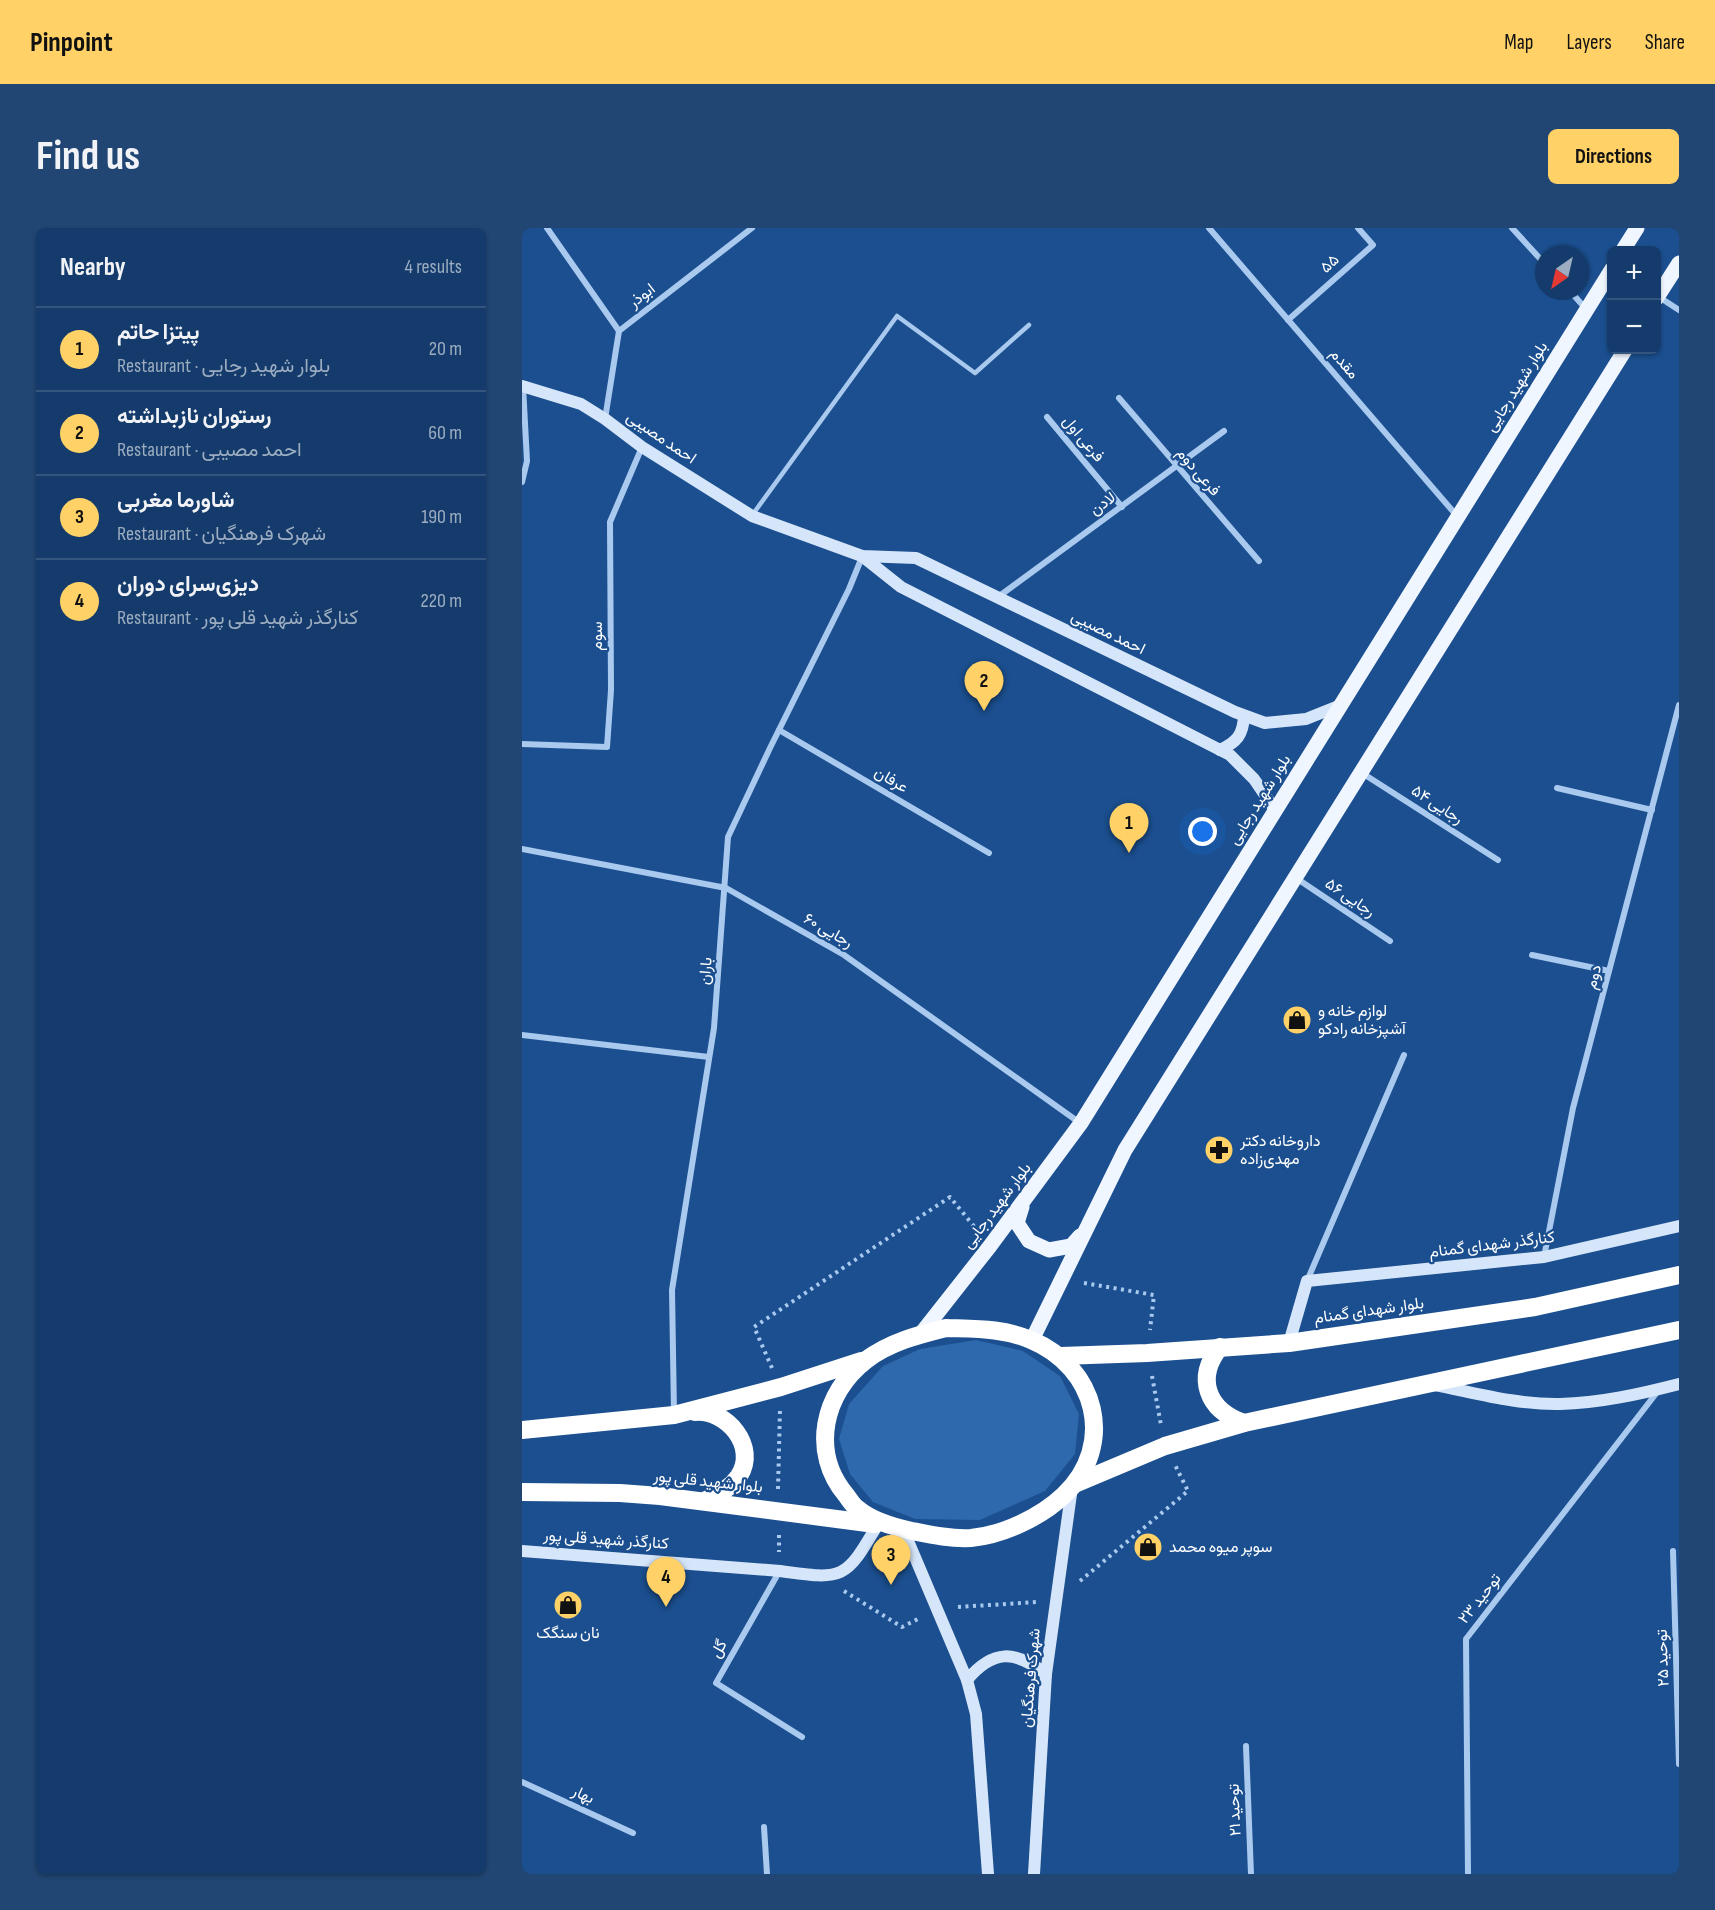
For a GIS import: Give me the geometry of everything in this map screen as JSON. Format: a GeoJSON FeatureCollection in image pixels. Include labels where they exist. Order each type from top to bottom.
{"type":"FeatureCollection","features":[{"type":"Feature","properties":{"kind":"highway","name":"بلوار شهدای گمنام"},"geometry":{"type":"LineString","coordinates":[[1061,1356],[1147,1353],[1289,1342],[1535,1307],[1679,1275]]}},
{"type":"Feature","properties":{"kind":"highway"},"geometry":{"type":"LineString","coordinates":[[890,1526],[858,1509],[836,1483],[825,1449],[827,1414],[842,1383],[866,1360],[892,1344],[946,1328],[1003,1330],[1032,1340],[1061,1356],[1083,1383],[1094,1416],[1092,1452],[1074,1485]]}},
{"type":"Feature","properties":{"kind":"highway"},"geometry":{"type":"LineString","coordinates":[[1074,1485],[1165,1446],[1244,1423],[1679,1330]]}},
{"type":"Feature","properties":{"kind":"highway"},"geometry":{"type":"LineString","coordinates":[[1221,1347],[1213,1356],[1208,1368],[1209,1392],[1214,1403],[1222,1412],[1244,1423]]}},
{"type":"Feature","properties":{"kind":"highway"},"geometry":{"type":"LineString","coordinates":[[677,1414],[781,1387],[866,1360]]}},
{"type":"Feature","properties":{"kind":"highway"},"geometry":{"type":"LineString","coordinates":[[522,1430],[705,1411],[724,1419],[739,1435],[746,1455],[740,1474],[728,1489],[704,1501]]}},
{"type":"Feature","properties":{"kind":"highway","name":"بلوار شهید قلی پور"},"geometry":{"type":"LineString","coordinates":[[522,1492],[620,1493],[704,1501],[890,1526],[945,1537],[972,1538],[1027,1522],[1053,1506],[1074,1485]]}},
{"type":"Feature","properties":{"kind":"main road"},"geometry":{"type":"LineString","coordinates":[[1626,246],[1637,228]]}},
{"type":"Feature","properties":{"kind":"main road"},"geometry":{"type":"LineString","coordinates":[[1661,292],[1679,263]]}},
{"type":"Feature","properties":{"kind":"main road","name":"بلوار شهید رجایی"},"geometry":{"type":"LineString","coordinates":[[920,1335],[1081,1123],[1607,276]]}},
{"type":"Feature","properties":{"kind":"main road"},"geometry":{"type":"LineString","coordinates":[[1032,1340],[1125,1150],[1622,354]]}},
{"type":"Feature","properties":{"kind":"main road"},"geometry":{"type":"LineString","coordinates":[[1023,1201],[1017,1223],[1029,1241],[1049,1250],[1071,1246],[1086,1229]]}},
{"type":"Feature","properties":{"kind":"street"},"geometry":{"type":"LineString","coordinates":[[547,228],[619,331],[605,419]]}},
{"type":"Feature","properties":{"kind":"street","name":"ابوذر"},"geometry":{"type":"LineString","coordinates":[[619,331],[752,228]]}},
{"type":"Feature","properties":{"kind":"street","name":"مقدم"},"geometry":{"type":"LineString","coordinates":[[1209,228],[1458,517]]}},
{"type":"Feature","properties":{"kind":"street","name":"۵۵"},"geometry":{"type":"LineString","coordinates":[[1288,320],[1373,245],[1358,228]]}},
{"type":"Feature","properties":{"kind":"street"},"geometry":{"type":"LineString","coordinates":[[1512,228],[1535,253]]}},
{"type":"Feature","properties":{"kind":"street"},"geometry":{"type":"LineString","coordinates":[[1578,300],[1587,309]]}},
{"type":"Feature","properties":{"kind":"street"},"geometry":{"type":"LineString","coordinates":[[1661,300],[1679,310]]}},
{"type":"Feature","properties":{"kind":"street"},"geometry":{"type":"LineString","coordinates":[[522,386],[527,461],[522,482]]}},
{"type":"Feature","properties":{"kind":"street","name":"احمد مصیبی"},"geometry":{"type":"LineString","coordinates":[[522,386],[581,404],[642,447],[752,516],[862,556],[916,558],[1244,716],[1265,723],[1306,719],[1341,705]]}},
{"type":"Feature","properties":{"kind":"street","name":"فرعی دوم"},"geometry":{"type":"LineString","coordinates":[[1119,398],[1258,561]]}},
{"type":"Feature","properties":{"kind":"street","name":"فرعی اول"},"geometry":{"type":"LineString","coordinates":[[1047,417],[1122,507]]}},
{"type":"Feature","properties":{"kind":"street","name":"لادن"},"geometry":{"type":"LineString","coordinates":[[997,597],[1224,431]]}},
{"type":"Feature","properties":{"kind":"street","name":"سوم"},"geometry":{"type":"LineString","coordinates":[[522,744],[607,747],[611,690],[610,522],[642,447]]}},
{"type":"Feature","properties":{"kind":"street","name":"احمد مصیبی"},"geometry":{"type":"LineString","coordinates":[[862,556],[901,587],[1230,755],[1244,767],[1275,810]]}},
{"type":"Feature","properties":{"kind":"street","name":"باران"},"geometry":{"type":"LineString","coordinates":[[677,1414],[672,1290],[714,1028],[728,837],[849,589],[862,556]]}},
{"type":"Feature","properties":{"kind":"street","name":"دوم"},"geometry":{"type":"LineString","coordinates":[[1544,1257],[1573,1108],[1678,717],[1679,705]]}},
{"type":"Feature","properties":{"kind":"street"},"geometry":{"type":"LineString","coordinates":[[1220,750],[1238,739],[1243,729],[1244,716]]}},
{"type":"Feature","properties":{"kind":"street","name":"عرفان"},"geometry":{"type":"LineString","coordinates":[[779,730],[989,853]]}},
{"type":"Feature","properties":{"kind":"street","name":"رجایی ۵۴"},"geometry":{"type":"LineString","coordinates":[[1361,772],[1498,860]]}},
{"type":"Feature","properties":{"kind":"street"},"geometry":{"type":"LineString","coordinates":[[1557,788],[1652,810]]}},
{"type":"Feature","properties":{"kind":"street","name":"رجایی ۶۰"},"geometry":{"type":"LineString","coordinates":[[522,849],[726,888],[844,955],[1081,1123]]}},
{"type":"Feature","properties":{"kind":"street","name":"رجایی ۵۶"},"geometry":{"type":"LineString","coordinates":[[1295,877],[1390,941]]}},
{"type":"Feature","properties":{"kind":"street"},"geometry":{"type":"LineString","coordinates":[[1532,955],[1609,971]]}},
{"type":"Feature","properties":{"kind":"street"},"geometry":{"type":"LineString","coordinates":[[522,1035],[709,1057]]}},
{"type":"Feature","properties":{"kind":"street"},"geometry":{"type":"LineString","coordinates":[[1289,1342],[1306,1281],[1404,1055]]}},
{"type":"Feature","properties":{"kind":"street","name":"کنارگذر شهدای گمنام"},"geometry":{"type":"LineString","coordinates":[[1306,1281],[1544,1257],[1679,1226]]}},
{"type":"Feature","properties":{"kind":"street"},"geometry":{"type":"LineString","coordinates":[[1428,1384],[1514,1400],[1559,1404],[1613,1399],[1679,1384]]}},
{"type":"Feature","properties":{"kind":"street","name":"توحید ۲۳"},"geometry":{"type":"LineString","coordinates":[[1468,1874],[1466,1639],[1659,1389]]}},
{"type":"Feature","properties":{"kind":"street","name":"شهرک فرهنگیان"},"geometry":{"type":"LineString","coordinates":[[1034,1874],[1046,1674],[1074,1485]]}},
{"type":"Feature","properties":{"kind":"street"},"geometry":{"type":"LineString","coordinates":[[890,1526],[967,1680],[976,1714],[988,1874]]}},
{"type":"Feature","properties":{"kind":"street","name":"کنارگذر شهید قلی پور"},"geometry":{"type":"LineString","coordinates":[[522,1551],[780,1570],[820,1577],[838,1574],[850,1567],[890,1526]]}},
{"type":"Feature","properties":{"kind":"street","name":"توحید ۲۵"},"geometry":{"type":"LineString","coordinates":[[1673,1551],[1679,1764]]}},
{"type":"Feature","properties":{"kind":"street","name":"گل"},"geometry":{"type":"LineString","coordinates":[[780,1570],[716,1683],[802,1737]]}},
{"type":"Feature","properties":{"kind":"street"},"geometry":{"type":"LineString","coordinates":[[967,1680],[977,1668],[991,1659],[1011,1655],[1031,1663],[1046,1674]]}},
{"type":"Feature","properties":{"kind":"street","name":"توحید ۲۱"},"geometry":{"type":"LineString","coordinates":[[1246,1746],[1251,1874]]}},
{"type":"Feature","properties":{"kind":"street","name":"بهار"},"geometry":{"type":"LineString","coordinates":[[522,1782],[633,1833]]}},
{"type":"Feature","properties":{"kind":"street"},"geometry":{"type":"LineString","coordinates":[[765,1827],[767,1874]]}},
{"type":"Feature","properties":{"kind":"lane"},"geometry":{"type":"LineString","coordinates":[[752,516],[897,316],[975,373],[1029,325]]}},
{"type":"Feature","properties":{"kind":"path"},"geometry":{"type":"LineString","coordinates":[[1056,1601],[1188,1491],[1165,1446]]}},
{"type":"Feature","properties":{"kind":"shaded area"},"geometry":{"type":"Polygon","coordinates":[[[976,1340],[1023,1351],[1060,1376],[1079,1414],[1075,1454],[1045,1491],[980,1520],[915,1519],[873,1502],[850,1474],[839,1439],[849,1404],[883,1366],[920,1349],[976,1340]]]}},
{"type":"Feature","properties":{"kind":"place","name":"رستوران نازبداشته"},"geometry":{"type":"Point","coordinates":[984,711]}},
{"type":"Feature","properties":{"kind":"place","name":"پیتزا حاتم"},"geometry":{"type":"Point","coordinates":[1129,853]}},
{"type":"Feature","properties":{"kind":"place","name":"لوازم خانه و آشپزخانه رادکو"},"geometry":{"type":"Point","coordinates":[1297,1020]}},
{"type":"Feature","properties":{"kind":"place","name":"داروخانه دکتر مهدی‌زاده"},"geometry":{"type":"Point","coordinates":[1219,1150]}},
{"type":"Feature","properties":{"kind":"place","name":"سوپر میوه محمد"},"geometry":{"type":"Point","coordinates":[1148,1547]}},
{"type":"Feature","properties":{"kind":"place","name":"شاورما مغربی"},"geometry":{"type":"Point","coordinates":[891,1585]}},
{"type":"Feature","properties":{"kind":"place","name":"نان سنگک"},"geometry":{"type":"Point","coordinates":[568,1605]}},
{"type":"Feature","properties":{"kind":"place","name":"دیزی‌سرای دوران"},"geometry":{"type":"Point","coordinates":[666,1607]}}]}
